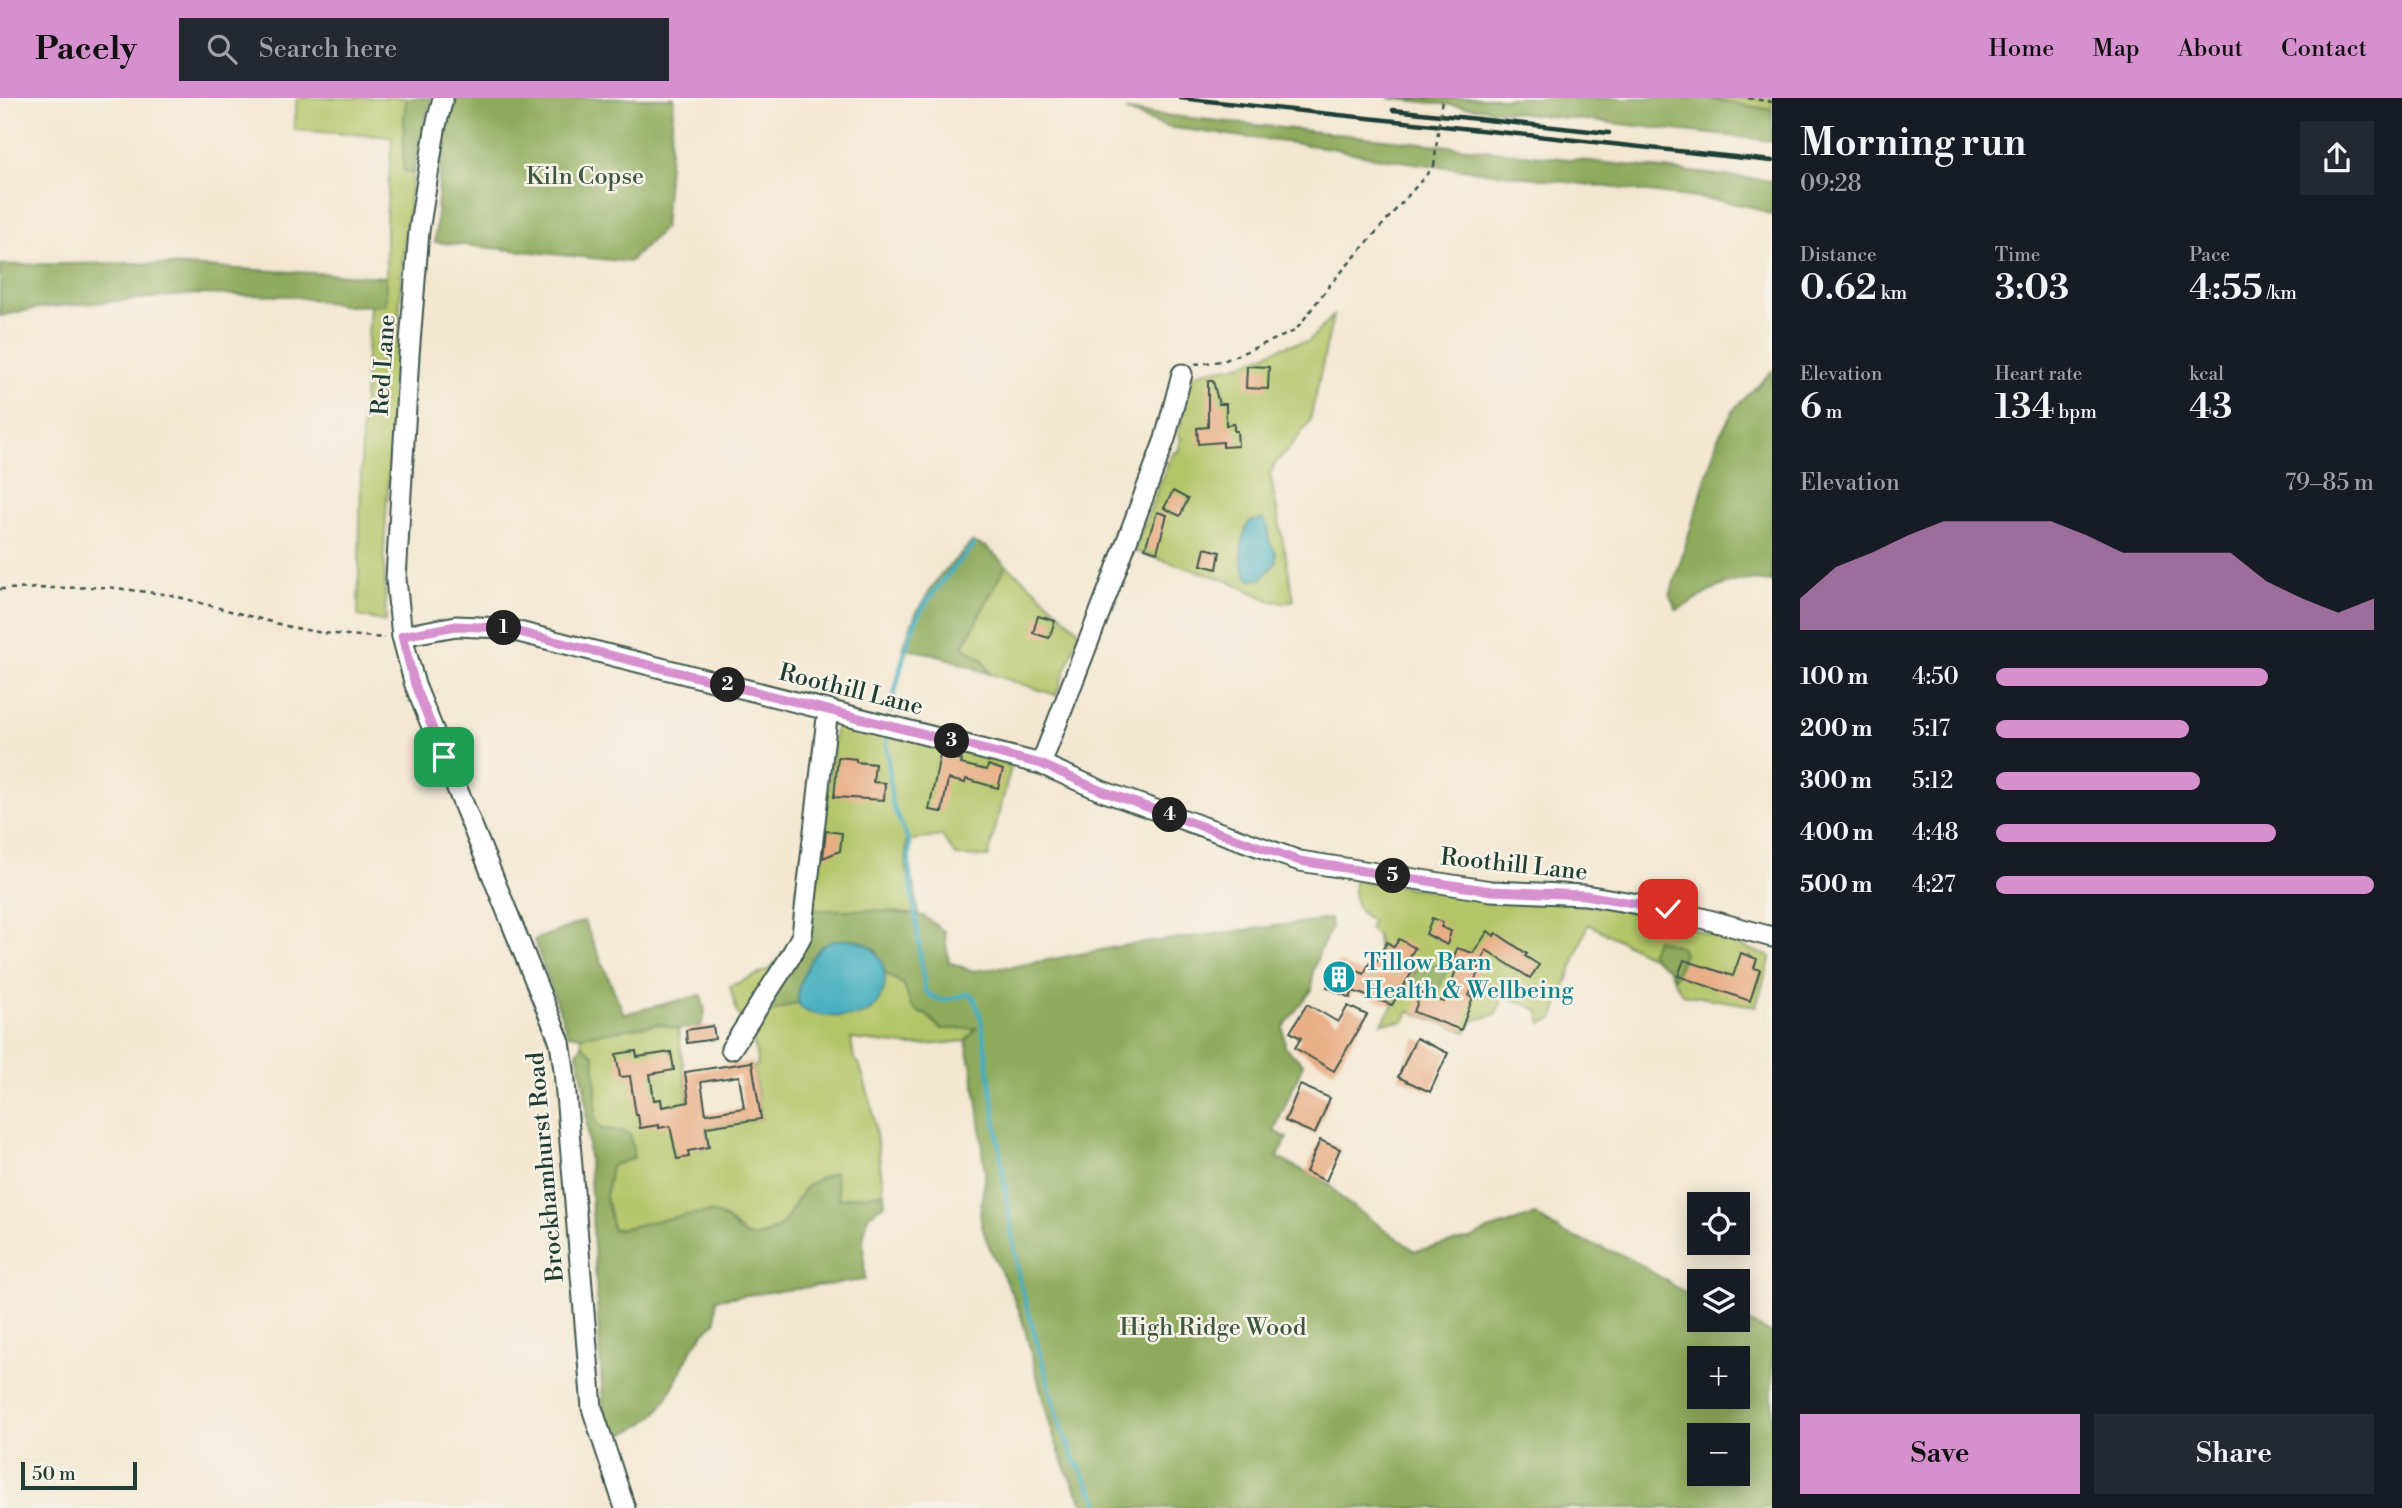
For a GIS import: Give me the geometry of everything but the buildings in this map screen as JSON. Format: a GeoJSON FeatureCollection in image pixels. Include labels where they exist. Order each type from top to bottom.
{"type":"FeatureCollection","features":[{"type":"Feature","properties":{"kind":"street","name":"Red Lane"},"geometry":{"type":"LineString","coordinates":[[402,636],[396,579],[409,355],[419,231],[435,130],[443,98]]}},
{"type":"Feature","properties":{"kind":"street"},"geometry":{"type":"LineString","coordinates":[[1041,764],[1165,439],[1182,374]]}},
{"type":"Feature","properties":{"kind":"street","name":"Roothill Lane"},"geometry":{"type":"LineString","coordinates":[[402,636],[456,626],[503,628],[1041,764],[1102,791],[1300,861],[1491,891],[1585,895],[1668,909],[1772,937]]}},
{"type":"Feature","properties":{"kind":"street","name":"Brockhamhurst Road"},"geometry":{"type":"LineString","coordinates":[[402,636],[415,685],[560,1042],[592,1408],[625,1508]]}},
{"type":"Feature","properties":{"kind":"street"},"geometry":{"type":"LineString","coordinates":[[731,1049],[802,935],[828,709]]}},
{"type":"Feature","properties":{"kind":"path"},"geometry":{"type":"LineString","coordinates":[[1182,374],[1184,365],[1223,360],[1295,331],[1329,286],[1434,166],[1442,98]]}},
{"type":"Feature","properties":{"kind":"path"},"geometry":{"type":"LineString","coordinates":[[1748,98],[1772,102]]}},
{"type":"Feature","properties":{"kind":"path"},"geometry":{"type":"LineString","coordinates":[[0,589],[107,587],[171,595],[279,625],[323,633],[382,638],[402,636]]}},
{"type":"Feature","properties":{"kind":"green space"},"geometry":{"type":"Polygon","coordinates":[[[297,98],[407,98],[403,170],[413,174],[403,256],[384,548],[386,622],[358,616],[362,425],[370,306],[386,305],[386,218],[392,137],[294,130],[297,98]]]}},
{"type":"Feature","properties":{"kind":"green space"},"geometry":{"type":"Polygon","coordinates":[[[407,98],[431,98],[413,174],[403,170],[407,98]]]}},
{"type":"Feature","properties":{"kind":"green space","name":"Kiln Copse"},"geometry":{"type":"Polygon","coordinates":[[[451,98],[674,98],[664,228],[629,262],[435,242],[442,136],[451,98]]]}},
{"type":"Feature","properties":{"kind":"green space"},"geometry":{"type":"Polygon","coordinates":[[[1388,98],[1704,98],[1772,110],[1772,141],[1388,98]]]}},
{"type":"Feature","properties":{"kind":"green space"},"geometry":{"type":"Polygon","coordinates":[[[1704,98],[1772,98],[1772,110],[1704,98]]]}},
{"type":"Feature","properties":{"kind":"green space"},"geometry":{"type":"Polygon","coordinates":[[[1126,111],[1772,181],[1772,215],[1752,207],[1721,201],[1438,166],[1331,148],[1166,127],[1126,111]]]}},
{"type":"Feature","properties":{"kind":"green space"},"geometry":{"type":"Polygon","coordinates":[[[131,263],[386,277],[386,305],[347,306],[292,296],[195,294],[39,308],[0,316],[0,265],[131,263]]]}},
{"type":"Feature","properties":{"kind":"green space"},"geometry":{"type":"Polygon","coordinates":[[[1333,316],[1310,421],[1270,473],[1294,600],[1283,603],[1269,600],[1229,581],[1134,551],[1167,465],[1174,452],[1178,452],[1181,439],[1178,434],[1184,413],[1188,378],[1205,371],[1244,363],[1289,345],[1308,342],[1333,316]]]}},
{"type":"Feature","properties":{"kind":"green space"},"geometry":{"type":"Polygon","coordinates":[[[1772,371],[1772,582],[1756,580],[1731,583],[1677,610],[1670,596],[1718,438],[1735,408],[1772,371]]]}},
{"type":"Feature","properties":{"kind":"green space"},"geometry":{"type":"Polygon","coordinates":[[[972,542],[986,547],[1006,565],[963,646],[983,660],[990,674],[938,655],[903,648],[916,613],[938,578],[972,542]]]}},
{"type":"Feature","properties":{"kind":"green space"},"geometry":{"type":"Polygon","coordinates":[[[1006,565],[1080,632],[1056,695],[990,674],[983,660],[963,647],[1006,565]]]}},
{"type":"Feature","properties":{"kind":"green space"},"geometry":{"type":"Polygon","coordinates":[[[836,721],[1012,763],[988,857],[956,856],[942,836],[906,841],[906,870],[915,887],[918,915],[875,910],[814,910],[836,721]]]}},
{"type":"Feature","properties":{"kind":"green space"},"geometry":{"type":"Polygon","coordinates":[[[1354,880],[1435,891],[1593,905],[1664,918],[1771,957],[1756,1006],[1682,994],[1668,969],[1650,956],[1588,924],[1553,1019],[1542,1023],[1538,1010],[1504,995],[1496,1014],[1473,1021],[1466,1032],[1409,1011],[1404,1021],[1382,1023],[1417,964],[1406,967],[1379,951],[1377,936],[1369,929],[1372,921],[1361,913],[1356,904],[1354,880]]]}},
{"type":"Feature","properties":{"kind":"green space","name":"High Ridge Wood"},"geometry":{"type":"Polygon","coordinates":[[[814,910],[875,910],[923,916],[944,931],[949,962],[972,971],[1016,966],[1127,945],[1330,919],[1331,928],[1313,972],[1312,990],[1283,1027],[1285,1047],[1303,1064],[1274,1131],[1287,1138],[1277,1158],[1326,1181],[1342,1199],[1415,1251],[1473,1238],[1488,1230],[1535,1215],[1565,1234],[1629,1258],[1687,1294],[1687,1332],[1750,1332],[1750,1323],[1772,1333],[1772,1508],[1087,1508],[1063,1463],[1020,1313],[988,1244],[981,1220],[984,1156],[976,1090],[966,1041],[976,1028],[941,1029],[927,1015],[917,1012],[911,1006],[904,985],[885,973],[873,947],[799,992],[799,1002],[771,1012],[756,1023],[814,910]]]}},
{"type":"Feature","properties":{"kind":"green space"},"geometry":{"type":"Polygon","coordinates":[[[584,921],[624,1014],[701,995],[705,1012],[701,1026],[678,1029],[660,1024],[581,1036],[568,1034],[534,940],[584,921]]]}},
{"type":"Feature","properties":{"kind":"green space"},"geometry":{"type":"Polygon","coordinates":[[[1656,939],[1680,946],[1684,953],[1674,978],[1668,969],[1650,955],[1656,939]]]}},
{"type":"Feature","properties":{"kind":"green space"},"geometry":{"type":"Polygon","coordinates":[[[791,944],[744,1020],[737,1013],[730,986],[770,969],[791,944]]]}},
{"type":"Feature","properties":{"kind":"green space"},"geometry":{"type":"Polygon","coordinates":[[[1419,964],[1439,966],[1446,972],[1436,994],[1413,988],[1414,975],[1419,964]]]}},
{"type":"Feature","properties":{"kind":"green space"},"geometry":{"type":"Polygon","coordinates":[[[885,973],[904,985],[911,1006],[917,1012],[927,1015],[941,1029],[977,1028],[966,1041],[913,1046],[851,1039],[854,1059],[859,1063],[872,1106],[884,1193],[839,1199],[834,1172],[805,1188],[787,1219],[778,1228],[756,1237],[746,1237],[731,1223],[643,1225],[594,1232],[585,1089],[577,1053],[582,1045],[581,1036],[660,1024],[678,1029],[695,1149],[709,1147],[706,1127],[761,1119],[753,1067],[758,1065],[750,1026],[771,1012],[799,1002],[801,1007],[810,1013],[885,985],[885,973]]]}},
{"type":"Feature","properties":{"kind":"green space"},"geometry":{"type":"Polygon","coordinates":[[[582,1045],[594,1055],[595,1119],[601,1129],[630,1134],[634,1158],[611,1166],[606,1196],[613,1230],[707,1212],[722,1217],[744,1235],[759,1236],[770,1233],[782,1224],[809,1185],[835,1172],[839,1199],[884,1193],[885,1204],[868,1216],[863,1240],[865,1280],[716,1299],[716,1322],[697,1342],[657,1412],[642,1425],[611,1440],[603,1405],[585,1089],[577,1053],[582,1045]]]}},
{"type":"Feature","properties":{"kind":"water"},"geometry":{"type":"Polygon","coordinates":[[[1263,519],[1268,526],[1269,541],[1276,553],[1276,563],[1261,579],[1251,580],[1243,568],[1242,544],[1249,522],[1263,519]]]}},
{"type":"Feature","properties":{"kind":"water"},"geometry":{"type":"Polygon","coordinates":[[[852,939],[868,945],[883,965],[885,983],[877,1004],[867,1013],[853,1016],[822,1015],[805,1010],[800,1006],[798,992],[812,958],[824,945],[852,939]]]}},
{"type":"Feature","properties":{"kind":"waterway"},"geometry":{"type":"LineString","coordinates":[[890,712],[914,624],[938,586],[974,545]]}},
{"type":"Feature","properties":{"kind":"waterway"},"geometry":{"type":"LineString","coordinates":[[886,733],[892,804],[909,842],[909,869],[925,990],[941,1000],[969,994],[974,998],[981,1018],[1020,1282],[1061,1427],[1074,1458],[1102,1508]]}},
{"type":"Feature","properties":{"kind":"railway"},"geometry":{"type":"LineString","coordinates":[[1180,98],[1772,161]]}},
{"type":"Feature","properties":{"kind":"railway"},"geometry":{"type":"LineString","coordinates":[[1393,110],[1609,133]]}},
{"type":"Feature","properties":{"kind":"place","name":"Tillow Barn Health & Wellbeing"},"geometry":{"type":"Point","coordinates":[1339,977]}},
{"type":"Feature","properties":{"kind":"route"},"geometry":{"type":"LineString","coordinates":[[444,757],[415,685],[402,636],[456,626],[503,628],[1004,753],[1041,764],[1102,791],[1300,861],[1491,891],[1585,895],[1668,909]]}}]}
